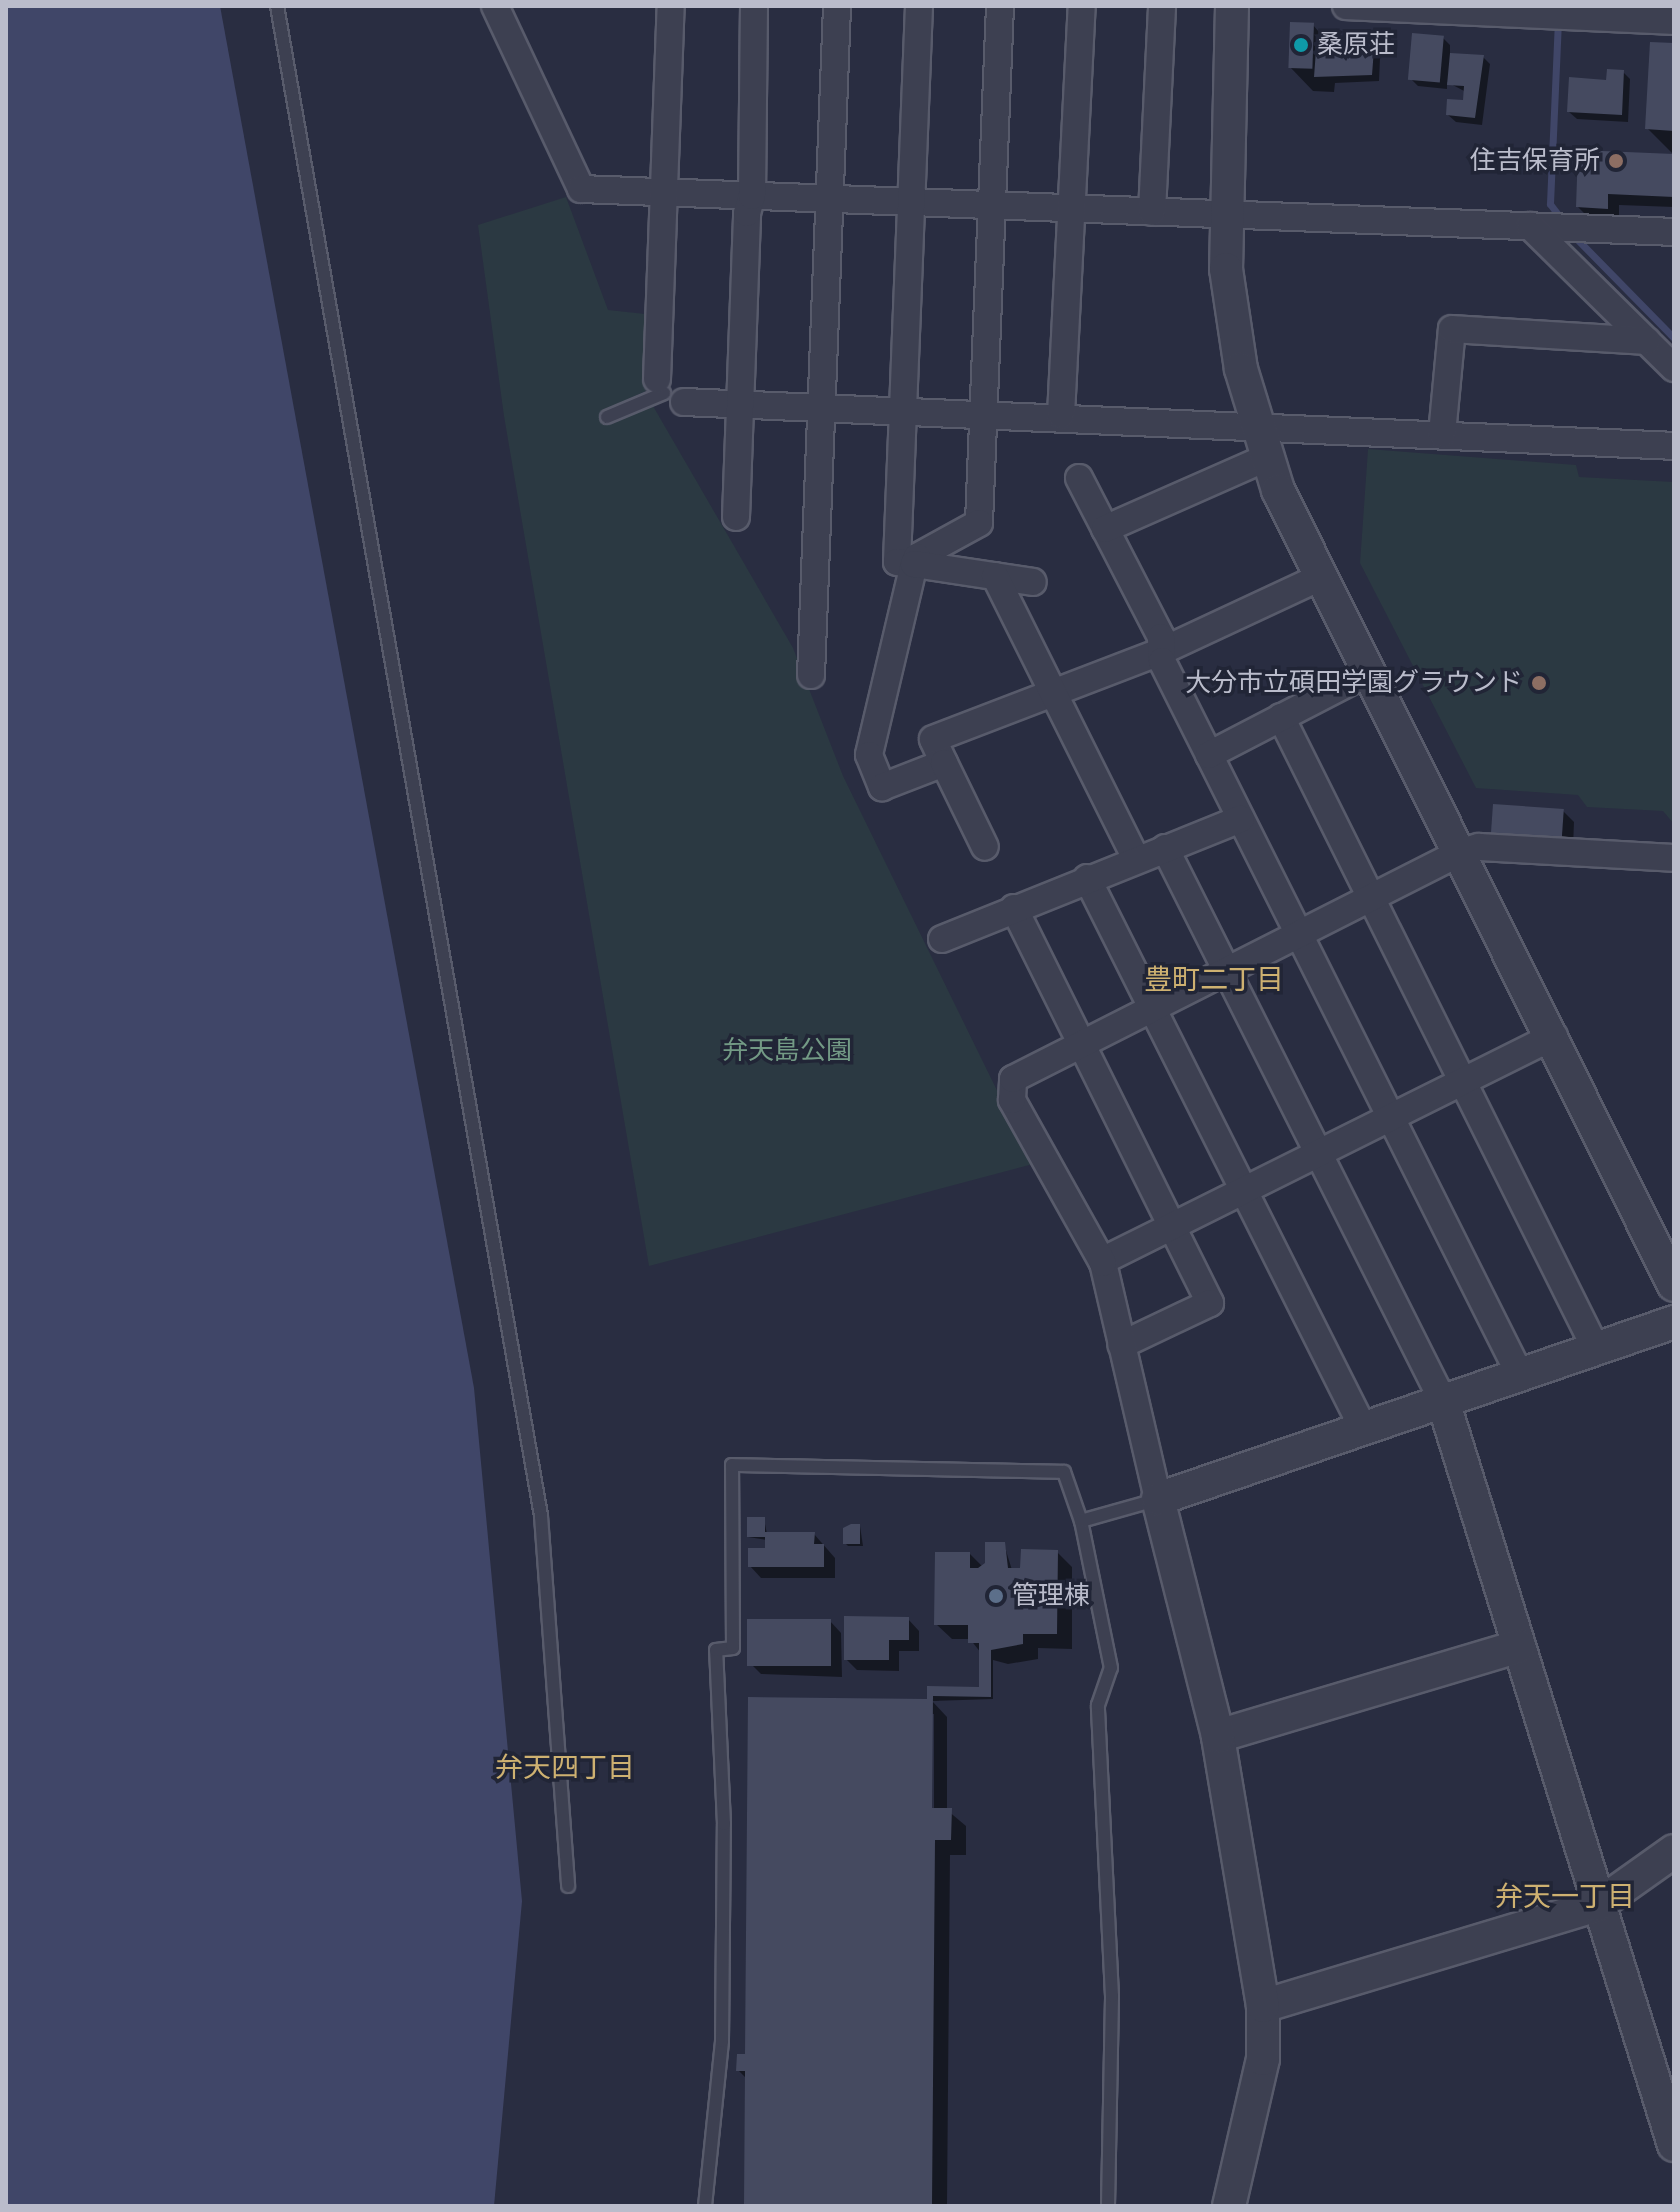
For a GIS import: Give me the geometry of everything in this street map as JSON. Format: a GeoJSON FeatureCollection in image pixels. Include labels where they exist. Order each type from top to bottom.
{"type":"FeatureCollection","features":[{"type":"Feature","properties":{"kind":"street"},"geometry":{"type":"LineString","coordinates":[[495,6],[581,189],[1674,232]]}},
{"type":"Feature","properties":{"kind":"street"},"geometry":{"type":"LineString","coordinates":[[671,6],[664,193],[668,391],[739,403],[1257,424],[1674,446]]}},
{"type":"Feature","properties":{"kind":"street"},"geometry":{"type":"LineString","coordinates":[[736,517],[739,403],[752,196],[754,6]]}},
{"type":"Feature","properties":{"kind":"street"},"geometry":{"type":"LineString","coordinates":[[811,675],[837,6]]}},
{"type":"Feature","properties":{"kind":"street"},"geometry":{"type":"LineString","coordinates":[[919,6],[897,562],[1033,582]]}},
{"type":"Feature","properties":{"kind":"street"},"geometry":{"type":"LineString","coordinates":[[944,763],[882,787],[869,755],[917,557],[979,523],[1000,6]]}},
{"type":"Feature","properties":{"kind":"street"},"geometry":{"type":"LineString","coordinates":[[1061,415],[1082,6]]}},
{"type":"Feature","properties":{"kind":"street"},"geometry":{"type":"LineString","coordinates":[[1152,212],[1162,6]]}},
{"type":"Feature","properties":{"kind":"street"},"geometry":{"type":"LineString","coordinates":[[1232,6],[1223,215],[1232,323],[1257,424],[1278,490],[1671,1264]]}},
{"type":"Feature","properties":{"kind":"street"},"geometry":{"type":"LineString","coordinates":[[1346,6],[1674,21]]}},
{"type":"Feature","properties":{"kind":"street"},"geometry":{"type":"LineString","coordinates":[[1542,227],[1674,368]]}},
{"type":"Feature","properties":{"kind":"street"},"geometry":{"type":"LineString","coordinates":[[1442,434],[1452,329],[1647,341]]}},
{"type":"Feature","properties":{"kind":"street"},"geometry":{"type":"LineString","coordinates":[[1105,529],[1268,457]]}},
{"type":"Feature","properties":{"kind":"street"},"geometry":{"type":"LineString","coordinates":[[1079,478],[1161,637],[1162,651],[1209,755],[1520,1375]]}},
{"type":"Feature","properties":{"kind":"street"},"geometry":{"type":"LineString","coordinates":[[995,576],[1136,859]]}},
{"type":"Feature","properties":{"kind":"street"},"geometry":{"type":"LineString","coordinates":[[985,847],[933,739],[1162,651],[1321,577]]}},
{"type":"Feature","properties":{"kind":"street"},"geometry":{"type":"LineString","coordinates":[[1209,755],[1369,672]]}},
{"type":"Feature","properties":{"kind":"street"},"geometry":{"type":"LineString","coordinates":[[1281,717],[1596,1349]]}},
{"type":"Feature","properties":{"kind":"street"},"geometry":{"type":"LineString","coordinates":[[942,939],[1087,878],[1241,819]]}},
{"type":"Feature","properties":{"kind":"street"},"geometry":{"type":"LineString","coordinates":[[1229,2206],[1263,2059],[1263,2006],[1218,1736],[1102,1261],[1012,1100],[1013,1079],[1461,852],[1479,847],[1674,858]]}},
{"type":"Feature","properties":{"kind":"street"},"geometry":{"type":"LineString","coordinates":[[1165,848],[1443,1401],[1674,2145]]}},
{"type":"Feature","properties":{"kind":"street"},"geometry":{"type":"LineString","coordinates":[[1087,878],[1246,1189],[1363,1428]]}},
{"type":"Feature","properties":{"kind":"street"},"geometry":{"type":"LineString","coordinates":[[1014,908],[1210,1303],[1121,1345]]}},
{"type":"Feature","properties":{"kind":"street"},"geometry":{"type":"LineString","coordinates":[[1102,1261],[1554,1036]]}},
{"type":"Feature","properties":{"kind":"street"},"geometry":{"type":"LineString","coordinates":[[1158,1499],[1674,1322]]}},
{"type":"Feature","properties":{"kind":"street"},"geometry":{"type":"LineString","coordinates":[[1218,1736],[1519,1646]]}},
{"type":"Feature","properties":{"kind":"street"},"geometry":{"type":"LineString","coordinates":[[1263,2006],[1598,1905],[1674,1851]]}},
{"type":"Feature","properties":{"kind":"lane"},"geometry":{"type":"LineString","coordinates":[[279,10],[541,1516],[568,1886]]}},
{"type":"Feature","properties":{"kind":"lane"},"geometry":{"type":"LineString","coordinates":[[607,417],[668,391]]}},
{"type":"Feature","properties":{"kind":"lane"},"geometry":{"type":"LineString","coordinates":[[705,2206],[722,2041],[724,1824],[716,1650],[733,1648],[732,1465],[1064,1472],[1081,1521],[1111,1668],[1098,1705],[1112,1996],[1108,2206]]}},
{"type":"Feature","properties":{"kind":"lane"},"geometry":{"type":"LineString","coordinates":[[1081,1521],[1158,1499]]}},
{"type":"Feature","properties":{"kind":"green space","name":"弁天島公園"},"geometry":{"type":"Polygon","coordinates":[[[566,197],[608,310],[645,314],[646,391],[603,410],[611,424],[653,406],[793,648],[843,776],[1033,1164],[649,1266],[504,416],[478,225],[566,197]]]}},
{"type":"Feature","properties":{"kind":"green space","name":"大分市立碩田学園グラウンド"},"geometry":{"type":"Polygon","coordinates":[[[1368,449],[1576,465],[1579,477],[1674,482],[1674,824],[1663,811],[1587,807],[1578,795],[1476,788],[1360,563],[1368,449]]]}},
{"type":"Feature","properties":{"kind":"water"},"geometry":{"type":"Polygon","coordinates":[[[6,6],[220,6],[474,1388],[522,1901],[494,2206],[6,2206],[6,6]]]}},
{"type":"Feature","properties":{"kind":"building","name":"桑原荘"},"geometry":{"type":"Polygon","coordinates":[[[1290,22],[1314,23],[1312,69],[1288,68],[1290,22]]]}},
{"type":"Feature","properties":{"kind":"building"},"geometry":{"type":"Polygon","coordinates":[[[1412,33],[1444,36],[1440,83],[1408,80],[1412,33]]]}},
{"type":"Feature","properties":{"kind":"building"},"geometry":{"type":"Polygon","coordinates":[[[1650,42],[1674,43],[1674,131],[1645,129],[1650,42]]]}},
{"type":"Feature","properties":{"kind":"building"},"geometry":{"type":"Polygon","coordinates":[[[1341,47],[1374,49],[1372,75],[1314,77],[1316,50],[1340,52],[1341,47]]]}},
{"type":"Feature","properties":{"kind":"building"},"geometry":{"type":"Polygon","coordinates":[[[1450,53],[1484,55],[1475,118],[1446,115],[1447,99],[1463,100],[1464,86],[1447,85],[1450,53]]]}},
{"type":"Feature","properties":{"kind":"building"},"geometry":{"type":"Polygon","coordinates":[[[1607,69],[1624,70],[1622,115],[1567,112],[1569,77],[1606,80],[1607,69]]]}},
{"type":"Feature","properties":{"kind":"building"},"geometry":{"type":"Polygon","coordinates":[[[1578,150],[1674,154],[1674,197],[1608,194],[1608,209],[1576,207],[1578,150]]]}},
{"type":"Feature","properties":{"kind":"building"},"geometry":{"type":"Polygon","coordinates":[[[1493,804],[1564,809],[1562,838],[1491,833],[1493,804]]]}},
{"type":"Feature","properties":{"kind":"building"},"geometry":{"type":"Polygon","coordinates":[[[747,1517],[765,1517],[765,1537],[747,1537],[747,1517]]]}},
{"type":"Feature","properties":{"kind":"building"},"geometry":{"type":"Polygon","coordinates":[[[860,1524],[860,1544],[843,1544],[843,1528],[860,1524]]]}},
{"type":"Feature","properties":{"kind":"building"},"geometry":{"type":"Polygon","coordinates":[[[765,1532],[815,1532],[814,1544],[824,1544],[824,1567],[748,1567],[748,1548],[765,1548],[765,1532]]]}},
{"type":"Feature","properties":{"kind":"building"},"geometry":{"type":"Polygon","coordinates":[[[985,1542],[1005,1542],[1008,1568],[1020,1568],[1021,1549],[1058,1550],[1057,1634],[1023,1634],[1023,1644],[991,1650],[991,1697],[933,1696],[932,1808],[952,1808],[951,1840],[935,1840],[932,2206],[744,2206],[745,2071],[736,2071],[737,2054],[745,2054],[748,1697],[927,1699],[927,1686],[979,1687],[979,1643],[968,1643],[968,1625],[934,1625],[935,1552],[970,1552],[970,1568],[978,1568],[985,1563],[985,1542]]]}},
{"type":"Feature","properties":{"kind":"building"},"geometry":{"type":"Polygon","coordinates":[[[844,1616],[909,1617],[909,1640],[889,1640],[889,1660],[844,1660],[844,1616]]]}},
{"type":"Feature","properties":{"kind":"building"},"geometry":{"type":"Polygon","coordinates":[[[747,1619],[831,1619],[831,1666],[747,1666],[747,1619]]]}},
{"type":"Feature","properties":{"kind":"waterway"},"geometry":{"type":"LineString","coordinates":[[1558,20],[1550,204],[1562,220]]}},
{"type":"Feature","properties":{"kind":"waterway"},"geometry":{"type":"LineString","coordinates":[[1574,236],[1674,338]]}},
{"type":"Feature","properties":{"kind":"place","name":"桑原荘"},"geometry":{"type":"Point","coordinates":[1301,45]}},
{"type":"Feature","properties":{"kind":"place","name":"住吉保育所"},"geometry":{"type":"Point","coordinates":[1616,161]}},
{"type":"Feature","properties":{"kind":"place","name":"大分市立碩田学園グラウンド"},"geometry":{"type":"Point","coordinates":[1539,683]}},
{"type":"Feature","properties":{"kind":"place","name":"管理棟"},"geometry":{"type":"Point","coordinates":[996,1596]}},
{"type":"Feature","properties":{"kind":"district","name":"豊町二丁目"},"geometry":{"type":"Point","coordinates":[1214,979]}},
{"type":"Feature","properties":{"kind":"district","name":"弁天四丁目"},"geometry":{"type":"Point","coordinates":[565,1767]}},
{"type":"Feature","properties":{"kind":"district","name":"弁天一丁目"},"geometry":{"type":"Point","coordinates":[1565,1896]}}]}
